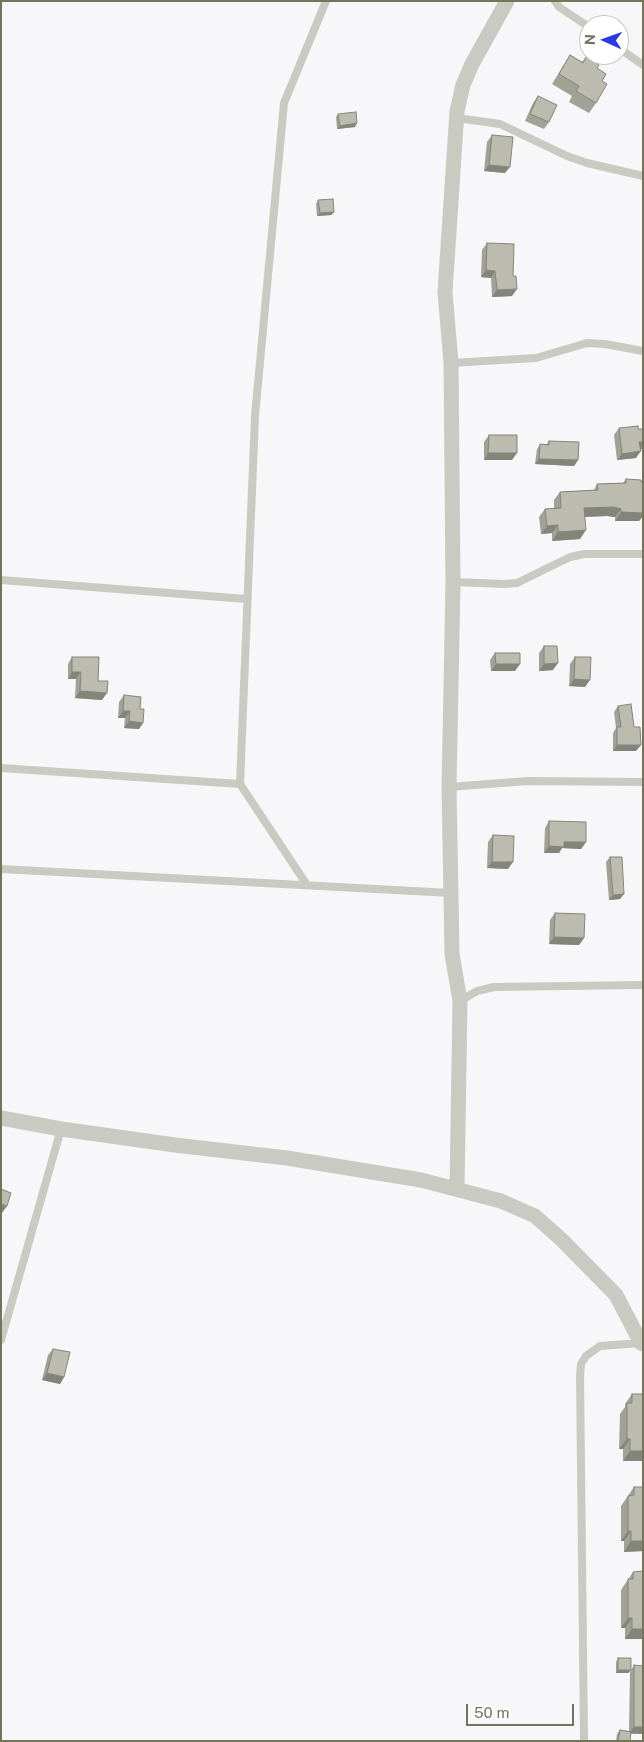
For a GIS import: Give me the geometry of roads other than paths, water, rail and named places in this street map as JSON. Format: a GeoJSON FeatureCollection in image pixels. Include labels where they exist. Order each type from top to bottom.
{"type":"FeatureCollection","features":[{"type":"Feature","properties":{"kind":"street"},"geometry":{"type":"LineString","coordinates":[[457,1190],[460,1001],[452,954],[449,787],[453,582],[451,363],[445,292],[457,118],[463,84],[472,64],[508,1]]}},
{"type":"Feature","properties":{"kind":"street"},"geometry":{"type":"LineString","coordinates":[[1,1118],[61,1129],[175,1145],[287,1158],[421,1180],[501,1201],[535,1216],[562,1240],[616,1295],[642,1344]]}},
{"type":"Feature","properties":{"kind":"lane"},"geometry":{"type":"LineString","coordinates":[[307,885],[240,784],[246,599],[255,416],[284,103],[326,1]]}},
{"type":"Feature","properties":{"kind":"lane"},"geometry":{"type":"LineString","coordinates":[[555,1],[559,7],[579,20]]}},
{"type":"Feature","properties":{"kind":"lane"},"geometry":{"type":"LineString","coordinates":[[629,55],[643,65]]}},
{"type":"Feature","properties":{"kind":"lane"},"geometry":{"type":"LineString","coordinates":[[457,118],[500,124],[567,156],[587,163],[643,176]]}},
{"type":"Feature","properties":{"kind":"lane"},"geometry":{"type":"LineString","coordinates":[[451,363],[536,358],[587,343],[605,344],[643,351]]}},
{"type":"Feature","properties":{"kind":"lane"},"geometry":{"type":"LineString","coordinates":[[453,582],[517,583],[570,557],[584,554],[643,554]]}},
{"type":"Feature","properties":{"kind":"lane"},"geometry":{"type":"LineString","coordinates":[[1,580],[246,599]]}},
{"type":"Feature","properties":{"kind":"lane"},"geometry":{"type":"LineString","coordinates":[[1,768],[240,784]]}},
{"type":"Feature","properties":{"kind":"lane"},"geometry":{"type":"LineString","coordinates":[[449,787],[528,782],[643,782]]}},
{"type":"Feature","properties":{"kind":"lane"},"geometry":{"type":"LineString","coordinates":[[1,869],[451,893]]}},
{"type":"Feature","properties":{"kind":"lane"},"geometry":{"type":"LineString","coordinates":[[460,1001],[476,991],[494,987],[643,985]]}},
{"type":"Feature","properties":{"kind":"lane"},"geometry":{"type":"LineString","coordinates":[[1,1340],[61,1129]]}},
{"type":"Feature","properties":{"kind":"lane"},"geometry":{"type":"LineString","coordinates":[[584,1741],[581,1364],[586,1356],[600,1346],[642,1344]]}}]}
